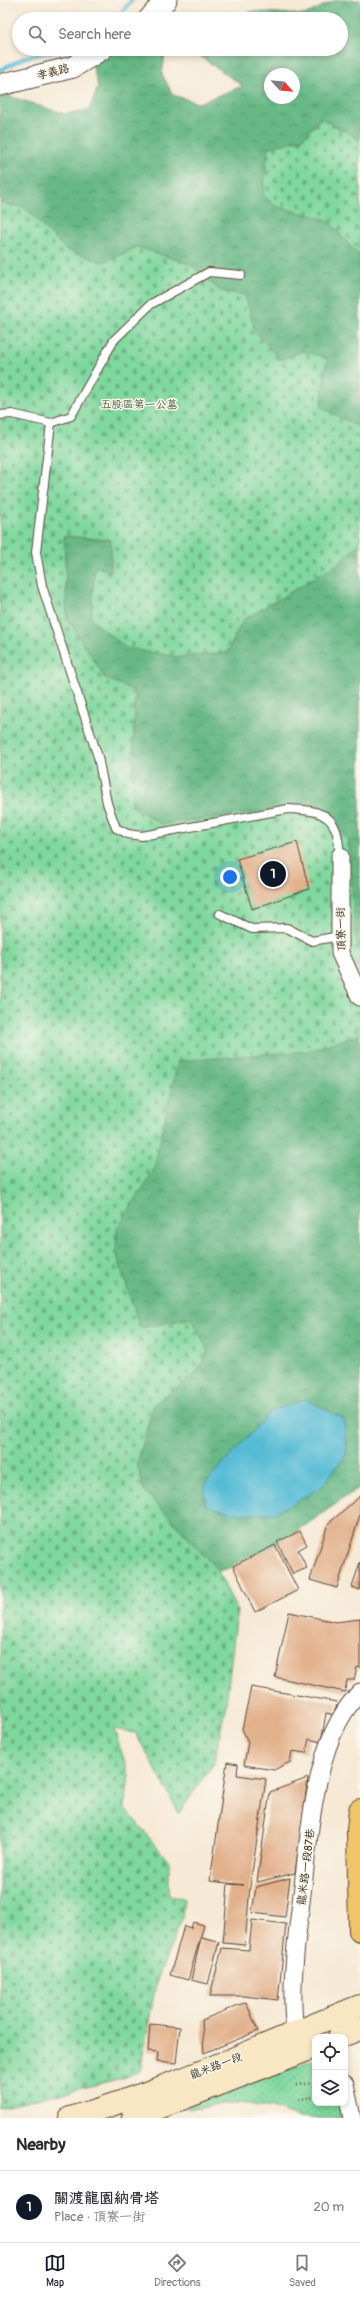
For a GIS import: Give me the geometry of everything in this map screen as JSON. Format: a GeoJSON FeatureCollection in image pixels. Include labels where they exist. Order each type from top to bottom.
{"type":"FeatureCollection","features":[{"type":"Feature","properties":{"kind":"main road"},"geometry":{"type":"LineString","coordinates":[[360,1810],[358,1830],[360,1931]]}},
{"type":"Feature","properties":{"kind":"main road","name":"龍米路一段"},"geometry":{"type":"LineString","coordinates":[[335,2031],[360,2006]]}},
{"type":"Feature","properties":{"kind":"main road","name":"龍米路一段"},"geometry":{"type":"LineString","coordinates":[[133,2118],[335,2031],[360,2029]]}},
{"type":"Feature","properties":{"kind":"main road","name":"龍米路一段"},"geometry":{"type":"LineString","coordinates":[[70,2118],[304,2044]]}},
{"type":"Feature","properties":{"kind":"street"},"geometry":{"type":"LineString","coordinates":[[155,12],[166,0]]}},
{"type":"Feature","properties":{"kind":"street","name":"孝義路"},"geometry":{"type":"LineString","coordinates":[[0,85],[73,68],[91,56]]}},
{"type":"Feature","properties":{"kind":"street","name":"頂寮一街"},"geometry":{"type":"LineString","coordinates":[[340,856],[340,953],[360,997]]}},
{"type":"Feature","properties":{"kind":"street","name":"龍米路一段87巷"},"geometry":{"type":"LineString","coordinates":[[304,2044],[293,1998],[299,1925],[319,1780],[331,1738],[340,1720],[360,1692]]}},
{"type":"Feature","properties":{"kind":"street"},"geometry":{"type":"LineString","coordinates":[[348,2099],[352,2118]]}},
{"type":"Feature","properties":{"kind":"lane"},"geometry":{"type":"LineString","coordinates":[[0,415],[12,414],[51,423],[71,416],[114,340],[151,304],[209,272],[241,275]]}},
{"type":"Feature","properties":{"kind":"lane"},"geometry":{"type":"LineString","coordinates":[[51,423],[36,552],[42,586],[98,757],[107,803],[116,828],[128,834],[142,836],[288,809],[310,810],[321,813],[335,827],[340,856]]}},
{"type":"Feature","properties":{"kind":"lane"},"geometry":{"type":"LineString","coordinates":[[220,914],[252,929],[287,928],[312,941],[340,936]]}},
{"type":"Feature","properties":{"kind":"path"},"geometry":{"type":"LineString","coordinates":[[297,2085],[312,2083]]}},
{"type":"Feature","properties":{"kind":"path"},"geometry":{"type":"LineString","coordinates":[[299,2098],[312,2097]]}},
{"type":"Feature","properties":{"kind":"green space"},"geometry":{"type":"Polygon","coordinates":[[[336,0],[360,0],[360,140],[320,118],[302,139],[268,148],[275,206],[328,220],[360,257],[360,428],[321,407],[303,351],[280,360],[255,331],[245,295],[220,291],[190,264],[137,247],[104,262],[66,250],[24,207],[0,203],[0,93],[65,114],[89,110],[98,87],[92,63],[100,56],[165,56],[162,74],[173,95],[198,103],[243,86],[201,56],[348,56],[348,12],[310,12],[336,0]]]}},
{"type":"Feature","properties":{"kind":"green space"},"geometry":{"type":"Polygon","coordinates":[[[321,118],[360,140],[360,257],[328,220],[275,206],[263,194],[268,148],[302,139],[321,118]]]}},
{"type":"Feature","properties":{"kind":"green space","name":"五股區第一公墓"},"geometry":{"type":"Polygon","coordinates":[[[0,203],[24,207],[66,250],[104,262],[137,247],[190,264],[220,291],[245,295],[255,331],[280,360],[303,351],[327,358],[321,407],[360,428],[360,543],[335,566],[243,620],[227,653],[178,657],[126,648],[91,619],[95,566],[111,572],[111,540],[64,536],[67,618],[105,678],[135,691],[132,806],[161,824],[281,809],[332,822],[349,841],[355,935],[360,951],[360,1034],[307,1051],[178,1061],[153,1172],[117,1228],[116,1252],[140,1328],[192,1318],[208,1351],[196,1374],[154,1404],[137,1464],[144,1490],[218,1571],[237,1611],[226,1704],[214,1763],[179,1813],[136,1733],[114,1729],[129,1775],[125,1808],[169,1862],[169,1896],[184,1898],[182,1918],[156,1983],[140,2071],[123,2078],[0,2108],[0,203]]]}},
{"type":"Feature","properties":{"kind":"green space"},"geometry":{"type":"Polygon","coordinates":[[[64,536],[111,540],[111,572],[95,566],[227,653],[243,620],[335,566],[360,543],[360,951],[355,935],[281,809],[161,824],[132,806],[135,691],[105,678],[67,618],[64,536]]]}},
{"type":"Feature","properties":{"kind":"green space"},"geometry":{"type":"Polygon","coordinates":[[[360,1034],[360,1487],[253,1562],[218,1571],[144,1490],[137,1464],[154,1404],[196,1374],[191,1318],[140,1328],[116,1252],[117,1228],[153,1172],[178,1061],[307,1051],[360,1034]]]}},
{"type":"Feature","properties":{"kind":"green space"},"geometry":{"type":"Polygon","coordinates":[[[312,2060],[312,2106],[341,2106],[343,2118],[300,2118],[272,2108],[249,2104],[224,2103],[186,2109],[188,2105],[312,2060]]]}},
{"type":"Feature","properties":{"kind":"water"},"geometry":{"type":"Polygon","coordinates":[[[306,1399],[344,1419],[347,1453],[321,1488],[275,1513],[237,1514],[205,1505],[205,1484],[271,1411],[306,1399]]]}},
{"type":"Feature","properties":{"kind":"building"},"geometry":{"type":"Polygon","coordinates":[[[297,842],[309,889],[252,909],[237,859],[297,842]]]}},
{"type":"Feature","properties":{"kind":"building"},"geometry":{"type":"Polygon","coordinates":[[[360,1496],[360,1515],[337,1588],[310,1580],[328,1524],[360,1496]]]}},
{"type":"Feature","properties":{"kind":"building"},"geometry":{"type":"Polygon","coordinates":[[[300,1531],[307,1545],[298,1550],[307,1568],[293,1574],[277,1542],[300,1531]]]}},
{"type":"Feature","properties":{"kind":"building"},"geometry":{"type":"Polygon","coordinates":[[[275,1545],[298,1590],[255,1612],[233,1566],[275,1545]]]}},
{"type":"Feature","properties":{"kind":"building"},"geometry":{"type":"Polygon","coordinates":[[[360,1562],[360,1590],[352,1587],[360,1562]]]}},
{"type":"Feature","properties":{"kind":"building"},"geometry":{"type":"Polygon","coordinates":[[[289,1612],[336,1622],[360,1619],[360,1668],[357,1667],[354,1680],[347,1680],[345,1692],[275,1677],[289,1612]]]}},
{"type":"Feature","properties":{"kind":"building"},"geometry":{"type":"Polygon","coordinates":[[[251,1687],[337,1702],[335,1715],[326,1713],[321,1742],[309,1739],[306,1753],[292,1751],[290,1762],[274,1770],[244,1765],[248,1742],[242,1729],[251,1687]]]}},
{"type":"Feature","properties":{"kind":"building"},"geometry":{"type":"Polygon","coordinates":[[[227,1762],[238,1764],[237,1775],[266,1779],[250,1886],[245,1945],[223,1943],[228,1884],[244,1885],[210,1881],[227,1762]]]}},
{"type":"Feature","properties":{"kind":"building"},"geometry":{"type":"Polygon","coordinates":[[[308,1778],[295,1873],[257,1882],[270,1792],[308,1778]]]}},
{"type":"Feature","properties":{"kind":"building"},"geometry":{"type":"Polygon","coordinates":[[[290,1878],[285,1917],[252,1913],[256,1887],[290,1878]]]}},
{"type":"Feature","properties":{"kind":"building"},"geometry":{"type":"Polygon","coordinates":[[[252,1920],[286,1924],[278,2000],[244,1996],[210,1996],[222,1948],[249,1950],[252,1920]]]}},
{"type":"Feature","properties":{"kind":"building"},"geometry":{"type":"Polygon","coordinates":[[[193,1922],[204,1925],[188,1980],[170,1975],[184,1926],[191,1928],[193,1922]]]}},
{"type":"Feature","properties":{"kind":"building"},"geometry":{"type":"Polygon","coordinates":[[[201,1938],[219,1942],[208,1984],[191,1980],[201,1938]]]}},
{"type":"Feature","properties":{"kind":"building"},"geometry":{"type":"Polygon","coordinates":[[[246,2002],[258,2031],[204,2053],[202,2020],[246,2002]]]}},
{"type":"Feature","properties":{"kind":"building"},"geometry":{"type":"Polygon","coordinates":[[[150,2024],[180,2027],[176,2063],[157,2061],[158,2052],[148,2051],[150,2024]]]}},
{"type":"Feature","properties":{"kind":"waterway"},"geometry":{"type":"LineString","coordinates":[[122,12],[132,0]]}},
{"type":"Feature","properties":{"kind":"waterway"},"geometry":{"type":"LineString","coordinates":[[0,70],[30,56]]}},
{"type":"Feature","properties":{"kind":"place","name":"關渡龍園納骨塔"},"geometry":{"type":"Point","coordinates":[273,874]}}]}
